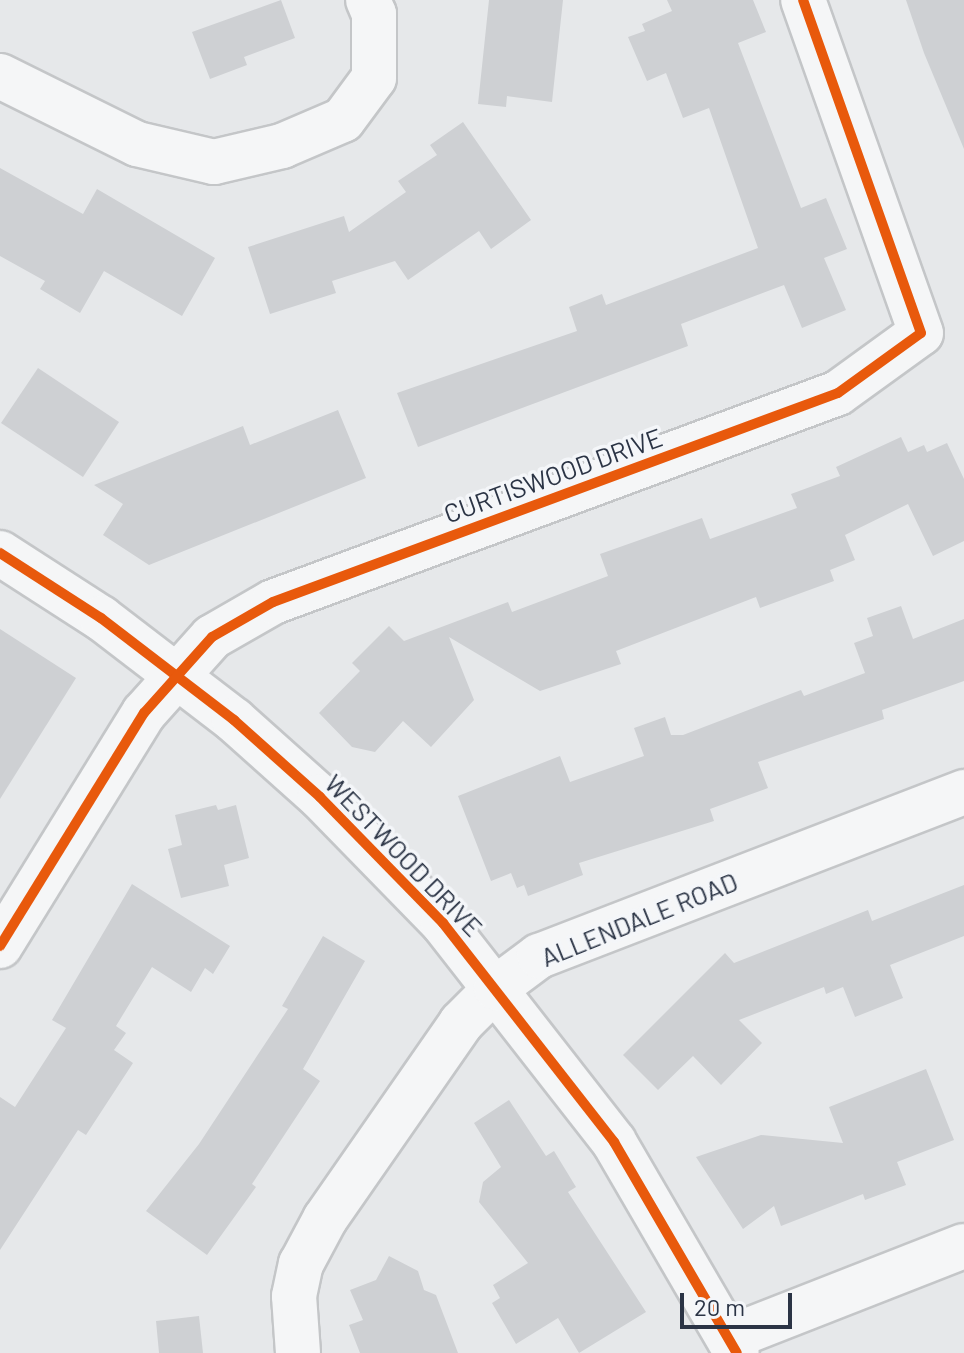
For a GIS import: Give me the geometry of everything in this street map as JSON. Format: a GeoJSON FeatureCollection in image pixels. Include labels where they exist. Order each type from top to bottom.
{"type":"FeatureCollection","features":[{"type":"Feature","properties":{"kind":"street"},"geometry":{"type":"LineString","coordinates":[[0,76],[137,144],[214,162],[282,146],[343,120],[374,78],[374,14],[368,0]]}},
{"type":"Feature","properties":{"kind":"street","name":"CURTISWOOD DRIVE"},"geometry":{"type":"LineString","coordinates":[[0,946],[144,713],[212,637],[273,602],[838,393],[921,333],[803,0]]}},
{"type":"Feature","properties":{"kind":"street","name":"WESTWOOD DRIVE"},"geometry":{"type":"LineString","coordinates":[[0,553],[101,618],[234,720],[350,826],[496,988],[614,1142],[733,1345]]}},
{"type":"Feature","properties":{"kind":"street","name":"ALLENDALE ROAD"},"geometry":{"type":"LineString","coordinates":[[298,1353],[294,1296],[301,1264],[325,1219],[461,1023],[496,988],[539,956],[964,792]]}},
{"type":"Feature","properties":{"kind":"street"},"geometry":{"type":"LineString","coordinates":[[733,1345],[964,1246]]}},
{"type":"Feature","properties":{"kind":"building"},"geometry":{"type":"Polygon","coordinates":[[[281,0],[295,38],[244,57],[247,65],[210,79],[192,32],[281,0]]]}},
{"type":"Feature","properties":{"kind":"building"},"geometry":{"type":"Polygon","coordinates":[[[489,0],[563,0],[552,102],[507,96],[506,107],[478,104],[489,0]]]}},
{"type":"Feature","properties":{"kind":"building"},"geometry":{"type":"Polygon","coordinates":[[[667,0],[753,0],[766,32],[738,43],[801,208],[826,198],[847,249],[824,258],[846,310],[802,328],[784,285],[681,324],[688,346],[418,447],[397,393],[577,331],[569,307],[602,294],[606,305],[758,248],[709,108],[683,118],[666,73],[647,81],[628,37],[645,31],[642,24],[672,11],[667,0]]]}},
{"type":"Feature","properties":{"kind":"building"},"geometry":{"type":"Polygon","coordinates":[[[906,0],[964,0],[964,149],[924,53],[906,0]]]}},
{"type":"Feature","properties":{"kind":"building"},"geometry":{"type":"Polygon","coordinates":[[[463,122],[531,220],[491,249],[479,231],[408,280],[395,261],[332,281],[336,293],[270,314],[248,247],[344,216],[349,232],[406,192],[398,181],[437,155],[430,145],[463,122]]]}},
{"type":"Feature","properties":{"kind":"building"},"geometry":{"type":"Polygon","coordinates":[[[0,168],[83,214],[97,189],[215,258],[182,316],[104,271],[80,313],[40,289],[45,281],[0,256],[0,168]]]}},
{"type":"Feature","properties":{"kind":"building"},"geometry":{"type":"Polygon","coordinates":[[[38,368],[119,422],[83,477],[1,423],[38,368]]]}},
{"type":"Feature","properties":{"kind":"building"},"geometry":{"type":"Polygon","coordinates":[[[338,410],[366,478],[149,565],[103,535],[123,504],[94,485],[243,426],[250,445],[338,410]]]}},
{"type":"Feature","properties":{"kind":"building"},"geometry":{"type":"Polygon","coordinates":[[[901,437],[908,452],[924,445],[927,452],[947,443],[964,479],[964,541],[933,556],[908,504],[845,535],[855,560],[830,570],[834,581],[760,608],[756,597],[616,651],[621,664],[540,691],[449,637],[474,700],[431,747],[403,721],[375,752],[352,747],[319,713],[360,671],[352,663],[389,626],[404,641],[508,602],[512,612],[608,576],[600,554],[702,518],[710,539],[797,508],[791,494],[840,476],[836,467],[901,437]]]}},
{"type":"Feature","properties":{"kind":"building"},"geometry":{"type":"Polygon","coordinates":[[[901,606],[913,639],[964,619],[964,681],[882,710],[884,719],[758,762],[768,788],[710,809],[714,821],[579,863],[583,875],[528,896],[524,885],[517,888],[511,873],[491,881],[458,796],[560,756],[570,782],[644,756],[634,728],[665,717],[671,735],[683,735],[801,690],[804,696],[865,673],[854,643],[873,636],[867,618],[901,606]]]}},
{"type":"Feature","properties":{"kind":"building"},"geometry":{"type":"Polygon","coordinates":[[[0,629],[76,678],[0,799],[0,629]]]}},
{"type":"Feature","properties":{"kind":"building"},"geometry":{"type":"Polygon","coordinates":[[[216,805],[218,810],[236,805],[249,858],[224,865],[229,886],[181,898],[168,849],[182,845],[175,815],[216,805]]]}},
{"type":"Feature","properties":{"kind":"building"},"geometry":{"type":"Polygon","coordinates":[[[132,884],[230,946],[213,974],[205,968],[191,992],[152,967],[116,1026],[126,1033],[114,1050],[133,1063],[86,1135],[78,1130],[0,1250],[0,1097],[15,1107],[66,1028],[52,1020],[132,884]]]}},
{"type":"Feature","properties":{"kind":"building"},"geometry":{"type":"Polygon","coordinates":[[[964,885],[964,936],[890,965],[903,998],[855,1017],[843,987],[826,994],[824,987],[739,1020],[762,1043],[721,1085],[693,1056],[658,1090],[623,1055],[725,953],[734,963],[868,910],[872,921],[964,885]]]}},
{"type":"Feature","properties":{"kind":"building"},"geometry":{"type":"Polygon","coordinates":[[[323,936],[365,961],[303,1069],[320,1081],[252,1184],[256,1187],[207,1255],[146,1211],[199,1144],[288,1009],[282,1006],[323,936]]]}},
{"type":"Feature","properties":{"kind":"building"},"geometry":{"type":"Polygon","coordinates":[[[926,1069],[954,1140],[897,1162],[906,1185],[865,1200],[863,1194],[781,1226],[774,1206],[743,1229],[696,1157],[761,1135],[843,1143],[829,1107],[926,1069]]]}},
{"type":"Feature","properties":{"kind":"building"},"geometry":{"type":"Polygon","coordinates":[[[509,1100],[546,1156],[554,1151],[576,1187],[568,1192],[646,1312],[579,1353],[558,1318],[516,1344],[492,1303],[500,1298],[493,1285],[528,1263],[479,1202],[483,1182],[501,1167],[474,1123],[509,1100]]]}},
{"type":"Feature","properties":{"kind":"building"},"geometry":{"type":"Polygon","coordinates":[[[389,1256],[418,1271],[424,1290],[436,1295],[458,1353],[360,1353],[349,1325],[363,1320],[350,1290],[376,1280],[389,1256]]]}},
{"type":"Feature","properties":{"kind":"building"},"geometry":{"type":"Polygon","coordinates":[[[199,1316],[203,1353],[159,1353],[156,1321],[199,1316]]]}},
{"type":"Feature","properties":{"kind":"cycle path"},"geometry":{"type":"LineString","coordinates":[[0,946],[144,713],[212,637],[273,602],[838,393],[921,333],[803,0]]}},
{"type":"Feature","properties":{"kind":"cycle path"},"geometry":{"type":"LineString","coordinates":[[0,553],[101,618],[234,720],[320,797],[443,923],[614,1142],[737,1353]]}}]}
